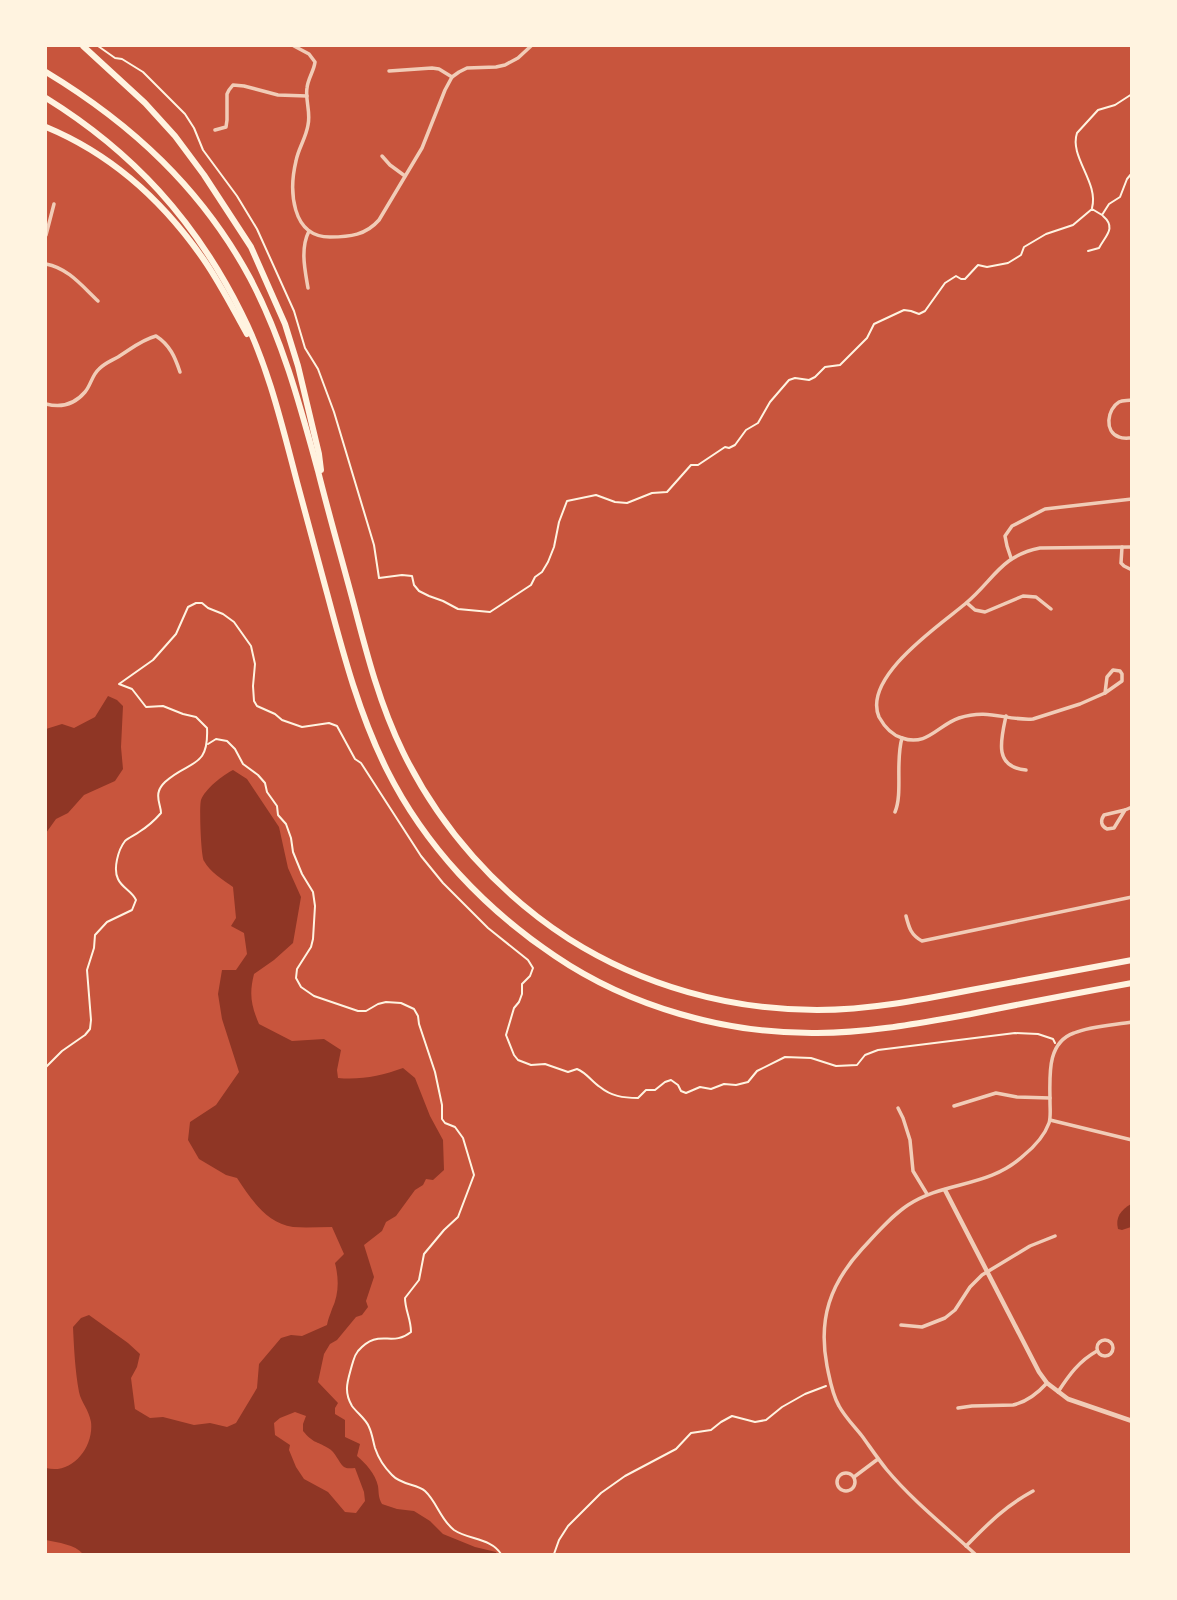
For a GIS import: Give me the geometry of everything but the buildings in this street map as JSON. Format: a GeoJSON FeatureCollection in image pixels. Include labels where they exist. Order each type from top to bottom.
{"type":"FeatureCollection","features":[{"type":"Feature","properties":{"kind":"highway"},"geometry":{"type":"LineString","coordinates":[[83,46],[145,103],[175,136],[251,247],[285,324],[298,366],[319,454],[322,489]]}},
{"type":"Feature","properties":{"kind":"highway"},"geometry":{"type":"LineString","coordinates":[[46,72],[95,103],[140,139],[184,183],[221,231],[250,279],[265,310],[298,398],[374,678],[390,721],[414,773],[454,834],[497,882],[544,922],[584,948],[639,975],[690,993],[752,1006],[808,1010],[855,1009],[908,1002],[1132,960]]}},
{"type":"Feature","properties":{"kind":"highway"},"geometry":{"type":"LineString","coordinates":[[46,98],[108,141],[155,186],[176,208],[213,260],[242,313],[261,360],[281,421],[353,686],[369,732],[388,772],[420,826],[440,852],[497,912],[536,944],[596,980],[659,1007],[720,1023],[781,1032],[840,1032],[885,1028],[1132,982]]}},
{"type":"Feature","properties":{"kind":"highway"},"geometry":{"type":"LineString","coordinates":[[46,127],[71,138],[112,163],[167,213],[204,260],[261,360]]}},
{"type":"Feature","properties":{"kind":"street"},"geometry":{"type":"LineString","coordinates":[[294,46],[309,54],[315,62],[308,83],[309,124],[296,157],[293,187],[296,211],[309,231],[324,237],[354,236],[368,230],[379,220],[426,139],[452,77],[467,68],[505,65],[531,46]]}},
{"type":"Feature","properties":{"kind":"street"},"geometry":{"type":"LineString","coordinates":[[389,71],[432,68],[452,77]]}},
{"type":"Feature","properties":{"kind":"street"},"geometry":{"type":"LineString","coordinates":[[215,131],[226,127],[228,94],[233,85],[278,95],[307,96]]}},
{"type":"Feature","properties":{"kind":"street"},"geometry":{"type":"LineString","coordinates":[[382,156],[405,176]]}},
{"type":"Feature","properties":{"kind":"street"},"geometry":{"type":"LineString","coordinates":[[46,235],[54,204]]}},
{"type":"Feature","properties":{"kind":"street"},"geometry":{"type":"LineString","coordinates":[[308,288],[304,256],[309,231]]}},
{"type":"Feature","properties":{"kind":"street"},"geometry":{"type":"LineString","coordinates":[[46,264],[69,273],[99,301]]}},
{"type":"Feature","properties":{"kind":"street"},"geometry":{"type":"LineString","coordinates":[[46,404],[69,405],[85,392],[96,371],[107,362],[144,339],[156,336],[165,342],[175,356],[180,372]]}},
{"type":"Feature","properties":{"kind":"street"},"geometry":{"type":"LineString","coordinates":[[1132,400],[1119,402],[1110,412],[1109,423],[1112,433],[1121,438],[1132,438]]}},
{"type":"Feature","properties":{"kind":"street"},"geometry":{"type":"LineString","coordinates":[[1011,558],[1005,536],[1012,526],[1045,509],[1132,499]]}},
{"type":"Feature","properties":{"kind":"street"},"geometry":{"type":"LineString","coordinates":[[1122,547],[1121,563],[1132,570]]}},
{"type":"Feature","properties":{"kind":"street"},"geometry":{"type":"LineString","coordinates":[[1105,693],[1108,675],[1113,670],[1120,671],[1123,678],[1120,684],[1105,693],[1040,717],[1026,719],[983,713],[970,715],[943,725],[924,739],[917,740],[902,738],[892,733],[877,712],[881,687],[898,663],[967,603],[1011,558],[1040,548],[1132,547]]}},
{"type":"Feature","properties":{"kind":"street"},"geometry":{"type":"LineString","coordinates":[[967,603],[975,610],[985,612],[1023,596],[1035,597],[1051,608]]}},
{"type":"Feature","properties":{"kind":"street"},"geometry":{"type":"LineString","coordinates":[[1006,716],[1000,742],[1003,756],[1013,767],[1026,770]]}},
{"type":"Feature","properties":{"kind":"street"},"geometry":{"type":"LineString","coordinates":[[895,812],[899,804],[898,762],[902,738]]}},
{"type":"Feature","properties":{"kind":"street"},"geometry":{"type":"LineString","coordinates":[[1125,810],[1114,828],[1104,827],[1101,821],[1104,815],[1132,807]]}},
{"type":"Feature","properties":{"kind":"street"},"geometry":{"type":"LineString","coordinates":[[906,916],[913,936],[922,941],[1132,897]]}},
{"type":"Feature","properties":{"kind":"street"},"geometry":{"type":"LineString","coordinates":[[975,1555],[902,1487],[839,1406],[825,1357],[824,1327],[829,1304],[836,1283],[848,1264],[892,1217],[927,1195],[991,1177],[1014,1165],[1035,1146],[1050,1120],[1051,1063],[1056,1046],[1075,1032],[1132,1022]]}},
{"type":"Feature","properties":{"kind":"street"},"geometry":{"type":"LineString","coordinates":[[954,1106],[996,1093],[1050,1098]]}},
{"type":"Feature","properties":{"kind":"street"},"geometry":{"type":"LineString","coordinates":[[898,1108],[910,1140],[913,1171],[927,1195]]}},
{"type":"Feature","properties":{"kind":"street"},"geometry":{"type":"LineString","coordinates":[[1050,1120],[1132,1140]]}},
{"type":"Feature","properties":{"kind":"street"},"geometry":{"type":"LineString","coordinates":[[945,1190],[1047,1383],[1068,1399],[1132,1421]]}},
{"type":"Feature","properties":{"kind":"street"},"geometry":{"type":"LineString","coordinates":[[901,1325],[922,1327],[950,1316],[970,1287],[987,1272],[1030,1246],[1055,1236]]}},
{"type":"Feature","properties":{"kind":"street"},"geometry":{"type":"LineString","coordinates":[[1103,1339],[1112,1344],[1110,1354],[1102,1356],[1097,1351],[1097,1344],[1103,1339]]}},
{"type":"Feature","properties":{"kind":"street"},"geometry":{"type":"LineString","coordinates":[[1057,1392],[1078,1364],[1097,1351]]}},
{"type":"Feature","properties":{"kind":"street"},"geometry":{"type":"LineString","coordinates":[[958,1408],[1019,1404],[1033,1397],[1047,1383]]}},
{"type":"Feature","properties":{"kind":"street"},"geometry":{"type":"LineString","coordinates":[[854,1477],[878,1459]]}},
{"type":"Feature","properties":{"kind":"street"},"geometry":{"type":"LineString","coordinates":[[843,1474],[854,1477],[853,1488],[846,1491],[839,1488],[838,1480],[843,1474]]}},
{"type":"Feature","properties":{"kind":"street"},"geometry":{"type":"LineString","coordinates":[[966,1546],[1000,1512],[1032,1491]]}},
{"type":"Feature","properties":{"kind":"path"},"geometry":{"type":"LineString","coordinates":[[97,46],[144,72],[185,114],[203,150],[237,196],[257,229],[294,311],[305,348],[318,369],[334,412],[374,545],[379,578],[412,576],[419,591],[429,596],[458,609],[489,612],[531,585],[548,562],[567,502],[596,495],[627,503],[652,492],[667,492],[691,465],[698,465],[724,447],[735,445],[746,430],[758,423],[770,402],[789,380],[809,380],[825,367],[840,365],[867,338],[874,324],[904,310],[919,314],[925,311],[945,283],[956,276],[965,279],[978,265],[987,267],[1008,263],[1021,255],[1024,247],[1046,233],[1073,225],[1092,209],[1093,195],[1077,153],[1075,137],[1098,110],[1132,94]]}},
{"type":"Feature","properties":{"kind":"path"},"geometry":{"type":"LineString","coordinates":[[1102,215],[1109,204],[1120,197],[1132,173]]}},
{"type":"Feature","properties":{"kind":"path"},"geometry":{"type":"LineString","coordinates":[[1088,251],[1099,248],[1109,232],[1109,223],[1092,209]]}},
{"type":"Feature","properties":{"kind":"path"},"geometry":{"type":"LineString","coordinates":[[119,684],[132,689],[146,706],[163,706],[196,717],[207,728],[208,744]]}},
{"type":"Feature","properties":{"kind":"path"},"geometry":{"type":"LineString","coordinates":[[46,1067],[90,1029],[87,970],[95,935],[107,922],[132,909],[136,900],[116,876],[115,870],[125,841],[161,813],[159,789],[174,774],[196,763],[208,744],[216,740],[227,741],[243,764],[265,783],[267,792],[277,806],[278,815],[286,824],[302,874],[313,892],[313,939],[297,969],[298,984],[314,996],[358,1011],[366,1011],[387,1002],[401,1003],[414,1009],[435,1072],[442,1119],[455,1127],[463,1138],[474,1175],[458,1217],[424,1254],[419,1280],[405,1297],[411,1332],[395,1339],[369,1340],[353,1358],[346,1388],[351,1405],[369,1425],[376,1451],[391,1475],[425,1491],[452,1528],[466,1536],[490,1543],[501,1555]]}},
{"type":"Feature","properties":{"kind":"path"},"geometry":{"type":"LineString","coordinates":[[882,1055],[878,1050],[1015,1033],[1038,1034],[1053,1039]]}},
{"type":"Feature","properties":{"kind":"path"},"geometry":{"type":"LineString","coordinates":[[554,1555],[568,1526],[601,1493],[625,1476],[676,1449],[691,1433],[711,1430],[732,1416],[755,1422],[766,1420],[805,1394],[831,1384]]}},
{"type":"Feature","properties":{"kind":"shaded area"},"geometry":{"type":"Polygon","coordinates":[[[108,696],[123,706],[123,769],[115,781],[84,795],[68,813],[56,819],[46,833],[46,729],[62,724],[74,728],[95,717],[108,696]]]}},
{"type":"Feature","properties":{"kind":"shaded area"},"geometry":{"type":"Polygon","coordinates":[[[233,770],[247,779],[279,827],[288,868],[301,897],[293,943],[254,974],[252,999],[259,1024],[292,1041],[324,1039],[341,1050],[338,1078],[371,1077],[403,1068],[415,1078],[443,1140],[444,1170],[433,1180],[426,1179],[396,1216],[386,1222],[382,1231],[364,1245],[374,1277],[366,1301],[368,1307],[330,1344],[324,1354],[318,1382],[338,1403],[335,1414],[345,1420],[345,1437],[360,1444],[357,1456],[375,1477],[382,1504],[414,1511],[430,1521],[443,1534],[497,1554],[83,1554],[71,1546],[46,1540],[46,1468],[56,1469],[72,1463],[85,1449],[91,1431],[90,1418],[79,1392],[75,1359],[73,1327],[81,1318],[89,1315],[140,1354],[131,1378],[135,1409],[150,1418],[163,1417],[194,1425],[210,1423],[227,1427],[236,1423],[257,1388],[259,1364],[281,1338],[302,1336],[327,1325],[336,1298],[338,1281],[335,1263],[344,1254],[332,1227],[293,1227],[275,1221],[260,1209],[237,1178],[226,1175],[199,1159],[188,1140],[190,1122],[216,1105],[239,1072],[222,1019],[218,994],[222,970],[236,970],[247,954],[244,933],[231,926],[236,918],[233,887],[213,872],[204,861],[200,811],[201,800],[210,787],[233,770]],[[295,1412],[280,1418],[274,1423],[275,1435],[290,1445],[289,1450],[296,1467],[304,1479],[328,1492],[345,1512],[356,1513],[365,1501],[355,1468],[344,1467],[331,1450],[306,1435],[303,1424],[306,1416],[295,1412]]]}},
{"type":"Feature","properties":{"kind":"shaded area"},"geometry":{"type":"Polygon","coordinates":[[[1131,1204],[1131,1227],[1118,1229],[1120,1214],[1131,1204]]]}}]}
